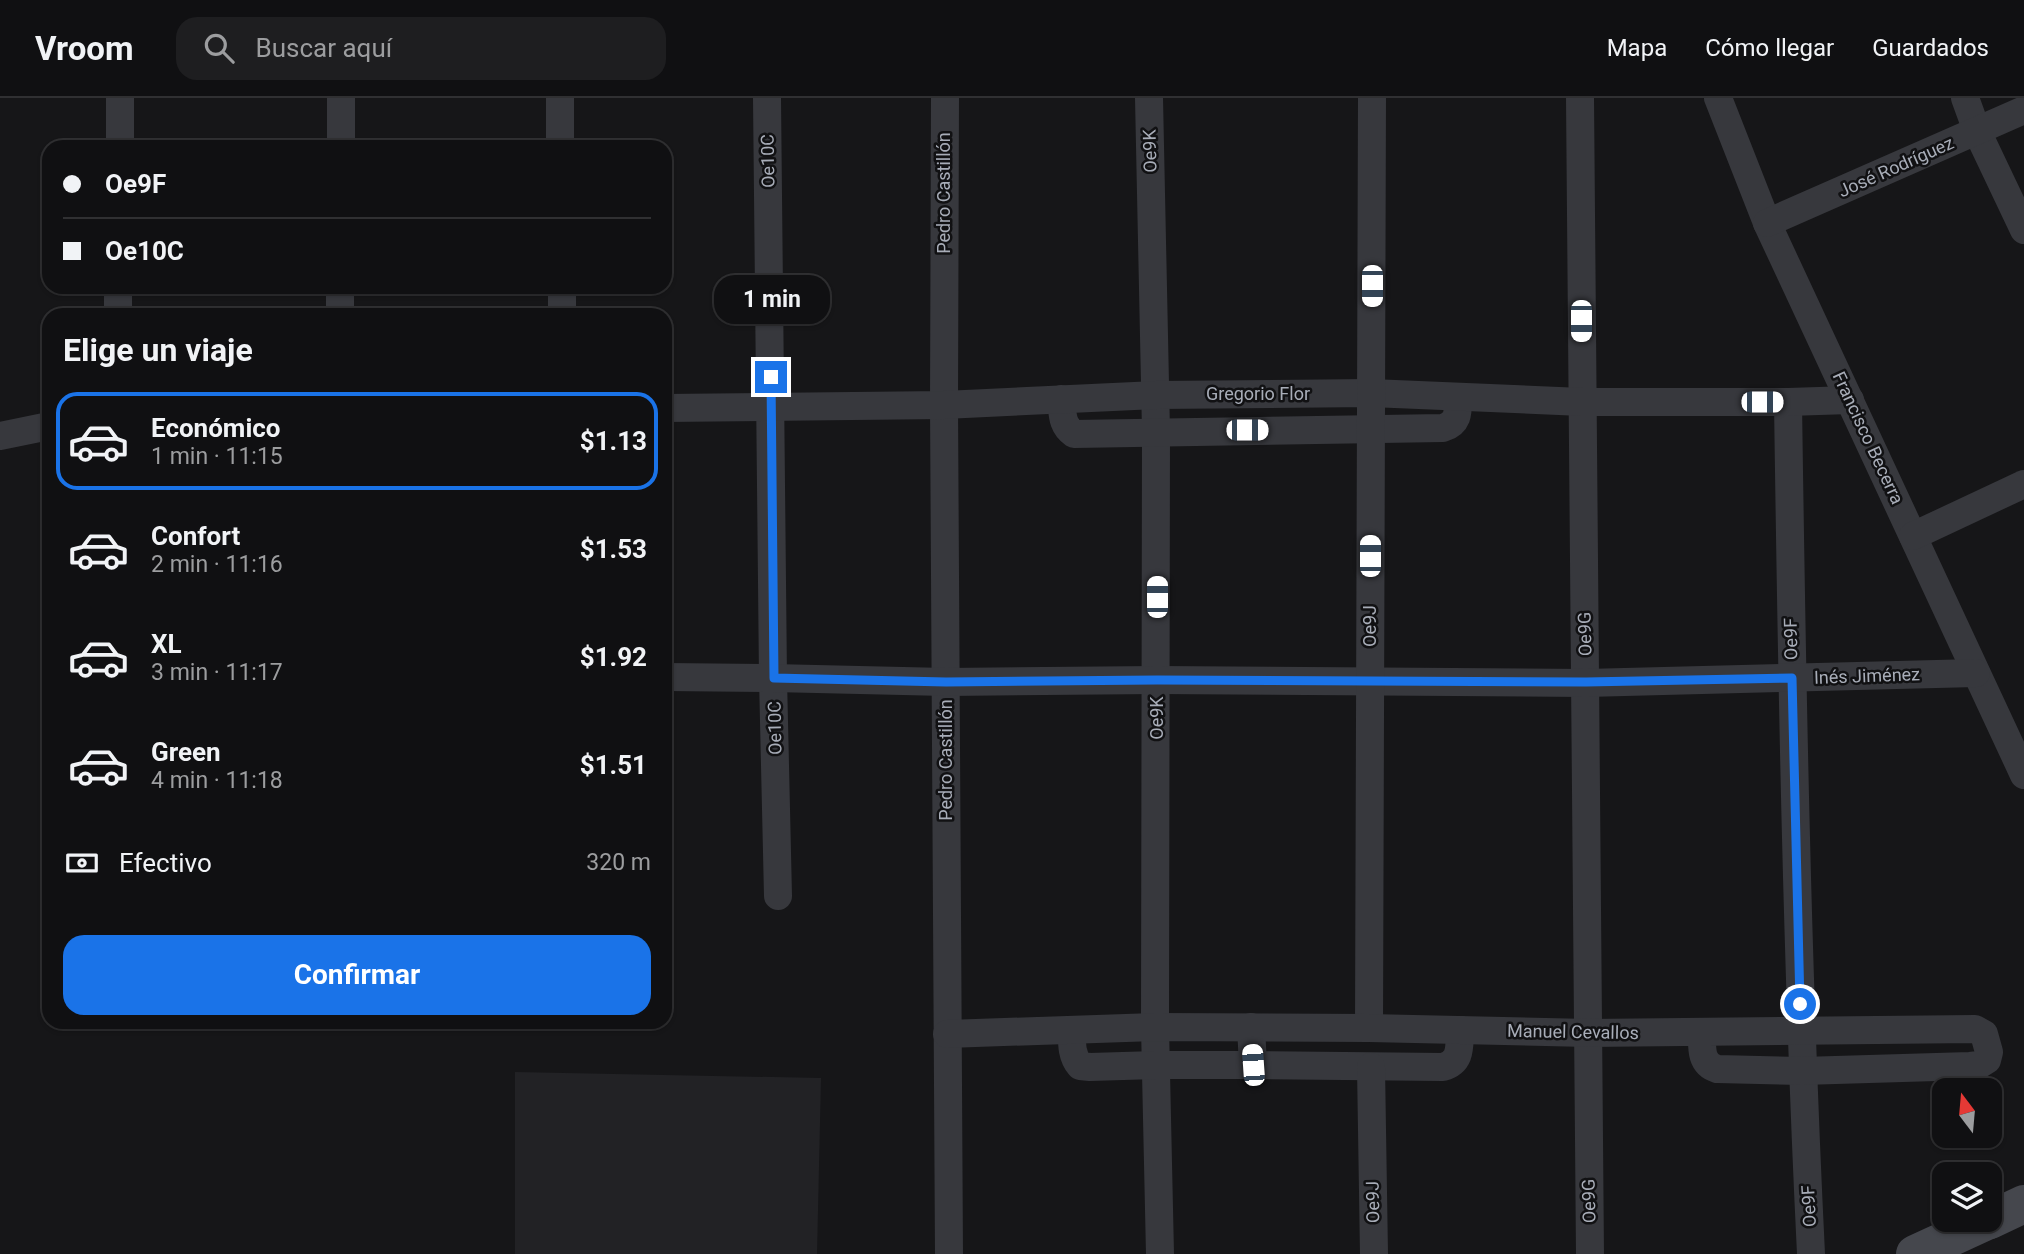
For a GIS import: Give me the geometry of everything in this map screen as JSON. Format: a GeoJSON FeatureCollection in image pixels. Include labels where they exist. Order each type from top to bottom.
{"type":"FeatureCollection","features":[{"type":"Feature","properties":{"kind":"street"},"geometry":{"type":"LineString","coordinates":[[120,98],[120,140]]}},
{"type":"Feature","properties":{"kind":"street"},"geometry":{"type":"LineString","coordinates":[[341,98],[341,140]]}},
{"type":"Feature","properties":{"kind":"street"},"geometry":{"type":"LineString","coordinates":[[560,98],[560,140]]}},
{"type":"Feature","properties":{"kind":"street","name":"Oe10C"},"geometry":{"type":"LineString","coordinates":[[767,98],[778,896]]}},
{"type":"Feature","properties":{"kind":"street","name":"Pedro Castillón"},"geometry":{"type":"LineString","coordinates":[[945,98],[949,1254]]}},
{"type":"Feature","properties":{"kind":"street","name":"Oe9K"},"geometry":{"type":"LineString","coordinates":[[1149,98],[1156,395],[1155,1027],[1160,1254]]}},
{"type":"Feature","properties":{"kind":"street","name":"Oe9J"},"geometry":{"type":"LineString","coordinates":[[1369,1028],[1372,98]]}},
{"type":"Feature","properties":{"kind":"street","name":"Oe9G"},"geometry":{"type":"LineString","coordinates":[[1580,98],[1590,1254]]}},
{"type":"Feature","properties":{"kind":"street","name":"Francisco Becerra"},"geometry":{"type":"LineString","coordinates":[[1718,98],[1767,223],[1976,673],[2018,744],[2024,775]]}},
{"type":"Feature","properties":{"kind":"street"},"geometry":{"type":"LineString","coordinates":[[1965,98],[1977,131],[2024,230]]}},
{"type":"Feature","properties":{"kind":"street","name":"José Rodríguez"},"geometry":{"type":"LineString","coordinates":[[1767,223],[2024,110]]}},
{"type":"Feature","properties":{"kind":"street","name":"Gregorio Flor"},"geometry":{"type":"LineString","coordinates":[[672,408],[944,405],[1156,395],[1371,393],[1582,402],[1850,400]]}},
{"type":"Feature","properties":{"kind":"street"},"geometry":{"type":"LineString","coordinates":[[1270,394],[1270,430]]}},
{"type":"Feature","properties":{"kind":"street"},"geometry":{"type":"LineString","coordinates":[[1061,399],[1064,424],[1066,429],[1074,434],[1443,428],[1455,422],[1458,416],[1458,397]]}},
{"type":"Feature","properties":{"kind":"street","name":"Oe9F"},"geometry":{"type":"LineString","coordinates":[[1788,402],[1802,1072],[1811,1254]]}},
{"type":"Feature","properties":{"kind":"street"},"geometry":{"type":"LineString","coordinates":[[0,436],[42,427]]}},
{"type":"Feature","properties":{"kind":"street"},"geometry":{"type":"LineString","coordinates":[[1913,536],[2024,484]]}},
{"type":"Feature","properties":{"kind":"street","name":"Inés Jiménez"},"geometry":{"type":"LineString","coordinates":[[672,677],[946,682],[1586,682],[1976,673]]}},
{"type":"Feature","properties":{"kind":"street","name":"Manuel Cevallos"},"geometry":{"type":"LineString","coordinates":[[947,1034],[1155,1027],[1588,1033],[1975,1029],[1984,1034],[1989,1052],[1987,1060],[1979,1065],[1802,1072]]}},
{"type":"Feature","properties":{"kind":"street"},"geometry":{"type":"LineString","coordinates":[[1251,1027],[1253,1065]]}},
{"type":"Feature","properties":{"kind":"street"},"geometry":{"type":"LineString","coordinates":[[1072,1030],[1075,1059],[1080,1066],[1090,1067],[1443,1067],[1451,1065],[1459,1055],[1460,1030]]}},
{"type":"Feature","properties":{"kind":"street"},"geometry":{"type":"LineString","coordinates":[[1702,1032],[1705,1062],[1710,1067],[1802,1072]]}},
{"type":"Feature","properties":{"kind":"street","name":"Oe9J"},"geometry":{"type":"LineString","coordinates":[[1371,1067],[1374,1254]]}},
{"type":"Feature","properties":{"kind":"street"},"geometry":{"type":"LineString","coordinates":[[2002,1214],[2024,1204]]}},
{"type":"Feature","properties":{"kind":"street"},"geometry":{"type":"LineString","coordinates":[[1915,1254],[1964,1232]]}},
{"type":"Feature","properties":{"kind":"shaded area"},"geometry":{"type":"Polygon","coordinates":[[[515,1072],[821,1078],[817,1254],[515,1254],[515,1072]]]}},
{"type":"Feature","properties":{"kind":"route"},"geometry":{"type":"LineString","coordinates":[[771,377],[774,678],[946,682],[1586,682],[1792,678],[1800,1004]]}}]}
